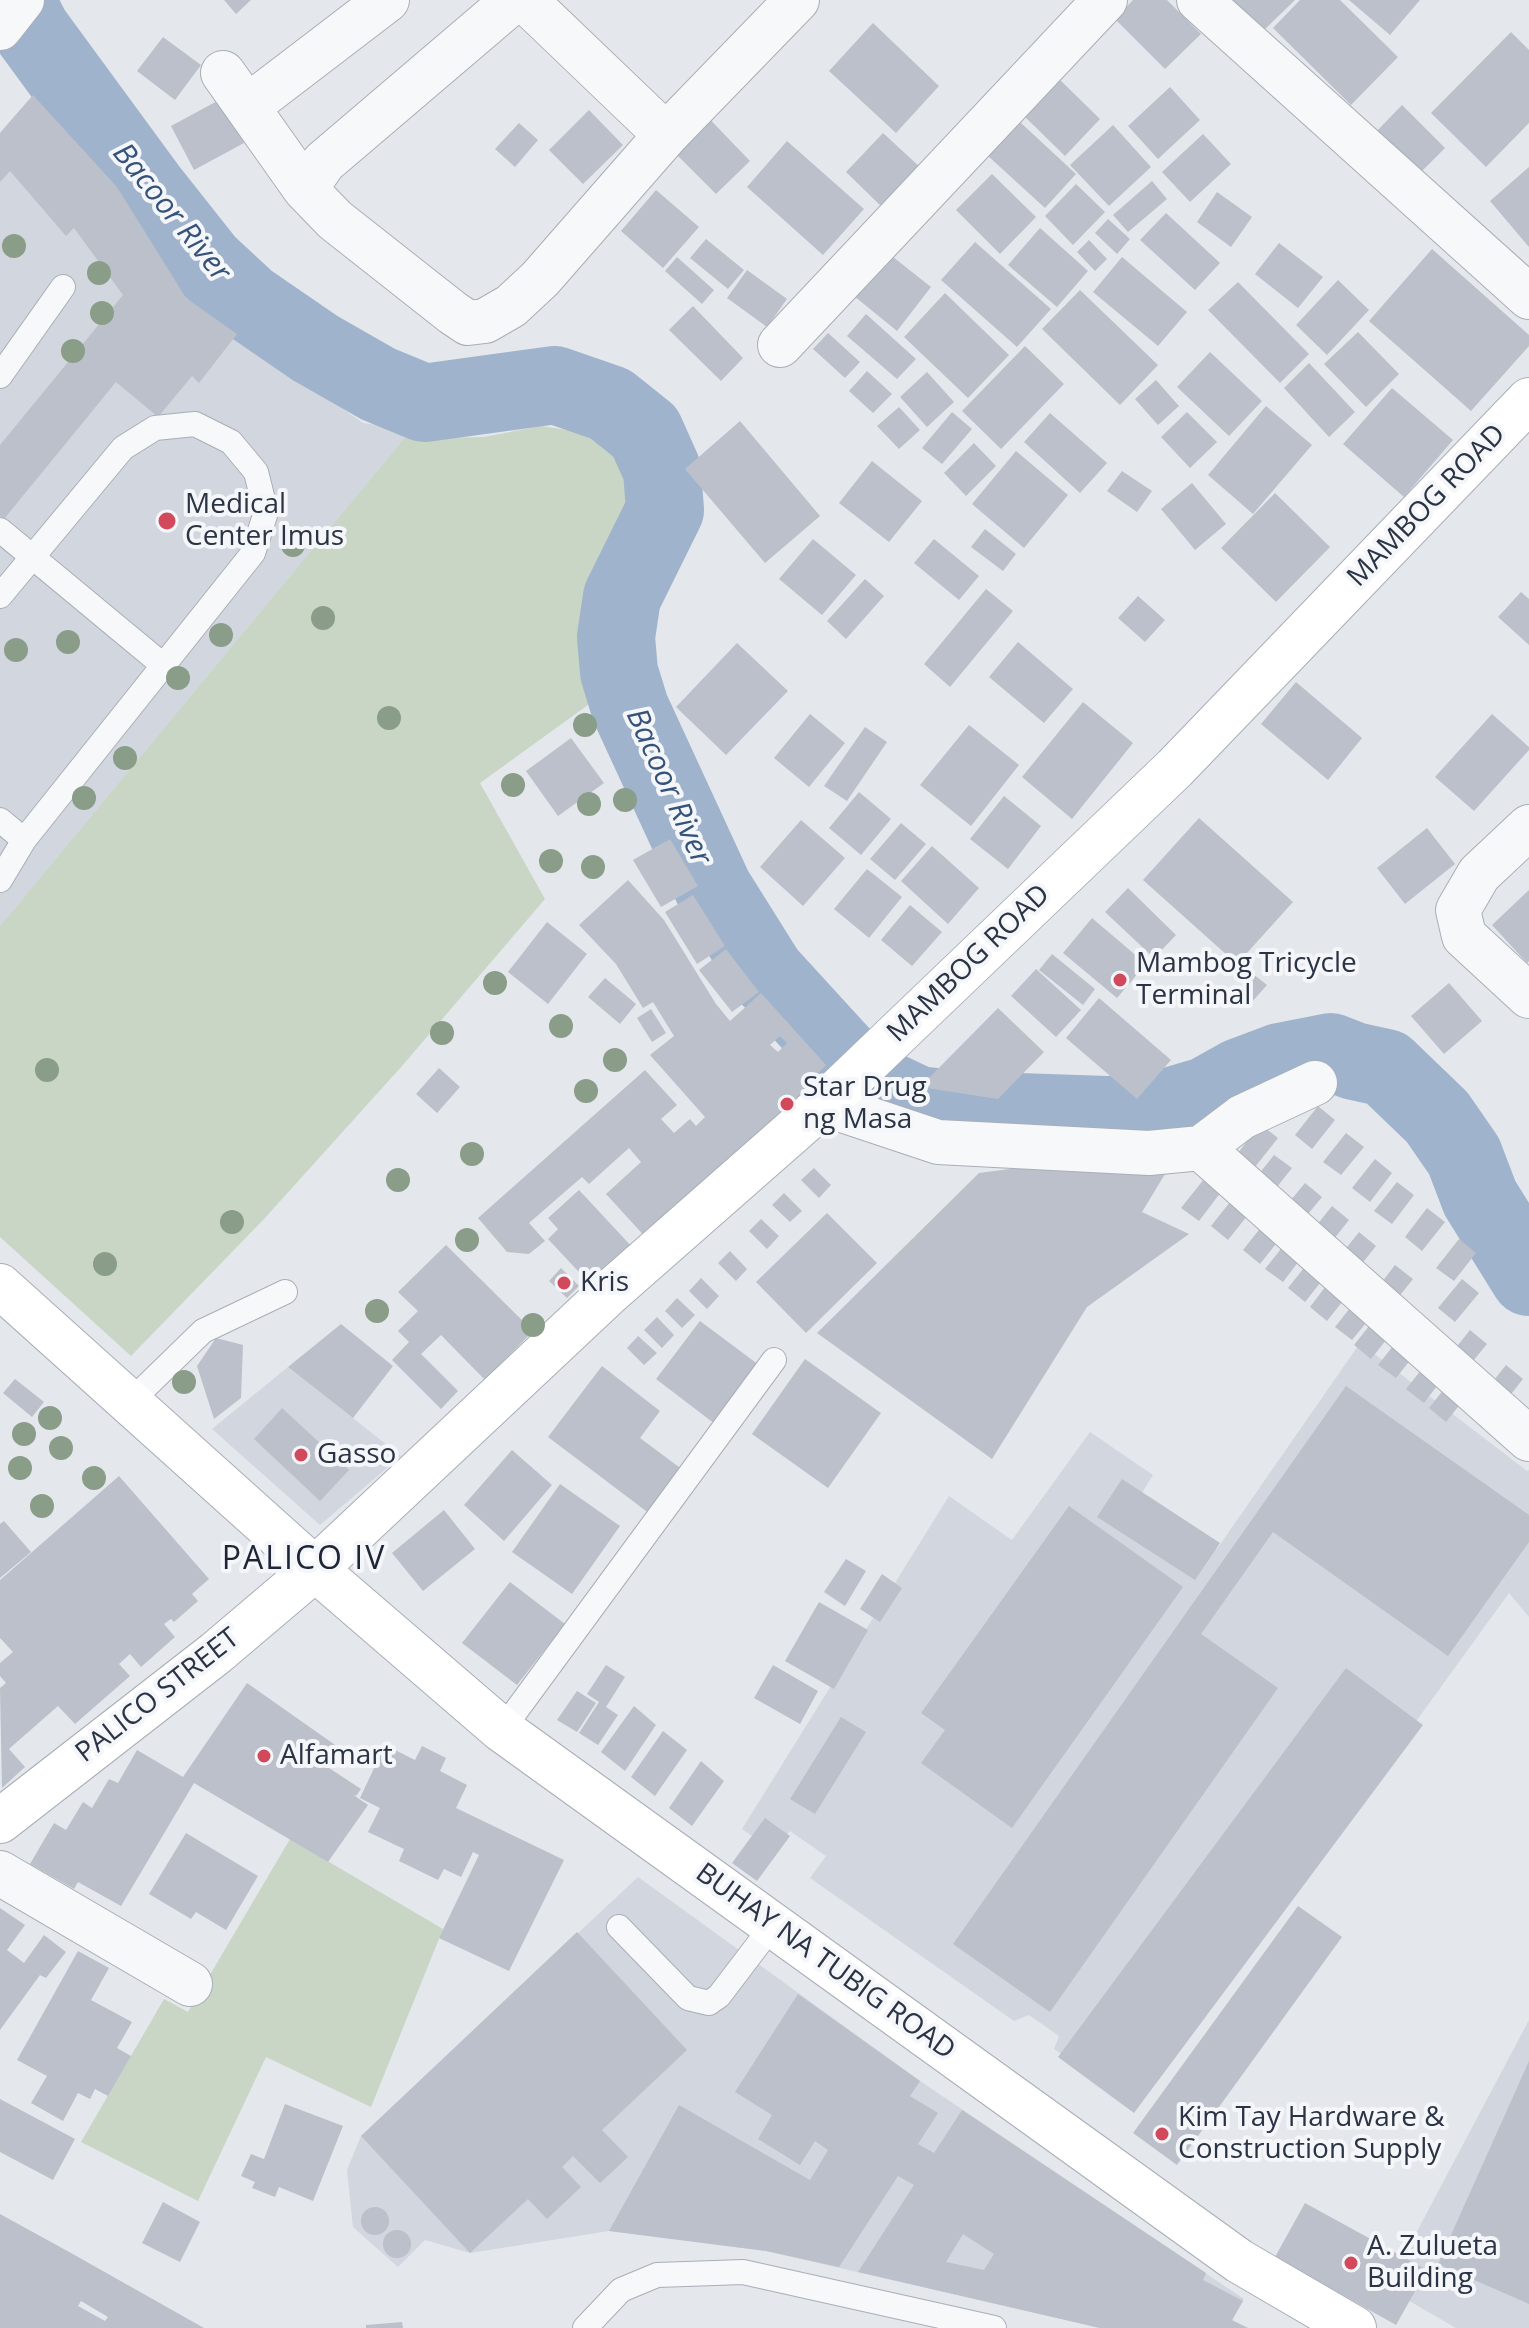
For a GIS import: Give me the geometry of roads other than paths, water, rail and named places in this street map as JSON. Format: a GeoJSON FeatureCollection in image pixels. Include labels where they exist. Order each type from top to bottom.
{"type":"FeatureCollection","features":[{"type":"Feature","properties":{"kind":"main road","name":"MAMBOG ROAD"},"geometry":{"type":"LineString","coordinates":[[315,1569],[609,1293],[836,1092],[1175,768],[1529,400]]}},
{"type":"Feature","properties":{"kind":"main road","name":"BUHAY NA TUBIG ROAD"},"geometry":{"type":"LineString","coordinates":[[0,1286],[315,1569],[502,1730],[1239,2261],[1354,2328]]}},
{"type":"Feature","properties":{"kind":"main road","name":"PALICO STREET"},"geometry":{"type":"LineString","coordinates":[[0,1821],[216,1653],[315,1569]]}},
{"type":"Feature","properties":{"kind":"street"},"geometry":{"type":"LineString","coordinates":[[0,28],[22,0]]}},
{"type":"Feature","properties":{"kind":"street"},"geometry":{"type":"LineString","coordinates":[[387,0],[235,90],[305,189],[335,220],[468,323],[485,321],[511,306],[540,279],[666,135],[797,0]]}},
{"type":"Feature","properties":{"kind":"street"},"geometry":{"type":"LineString","coordinates":[[305,189],[324,162],[514,0]]}},
{"type":"Feature","properties":{"kind":"street"},"geometry":{"type":"LineString","coordinates":[[525,0],[666,135]]}},
{"type":"Feature","properties":{"kind":"street"},"geometry":{"type":"LineString","coordinates":[[780,345],[1105,0]]}},
{"type":"Feature","properties":{"kind":"street"},"geometry":{"type":"LineString","coordinates":[[1199,0],[1529,297]]}},
{"type":"Feature","properties":{"kind":"street"},"geometry":{"type":"LineString","coordinates":[[1529,827],[1479,874],[1458,910],[1464,936],[1529,996]]}},
{"type":"Feature","properties":{"kind":"street"},"geometry":{"type":"LineString","coordinates":[[836,1092],[938,1142],[1149,1153],[1201,1148],[1242,1117],[1315,1083]]}},
{"type":"Feature","properties":{"kind":"street"},"geometry":{"type":"LineString","coordinates":[[1201,1148],[1529,1439]]}},
{"type":"Feature","properties":{"kind":"street"},"geometry":{"type":"LineString","coordinates":[[0,1873],[190,1984]]}},
{"type":"Feature","properties":{"kind":"lane"},"geometry":{"type":"LineString","coordinates":[[0,376],[63,287]]}},
{"type":"Feature","properties":{"kind":"lane"},"geometry":{"type":"LineString","coordinates":[[0,596],[123,448],[155,428],[195,424],[231,442],[256,472],[266,512],[253,553],[24,840],[0,880]]}},
{"type":"Feature","properties":{"kind":"lane"},"geometry":{"type":"LineString","coordinates":[[0,530],[164,666]]}},
{"type":"Feature","properties":{"kind":"lane"},"geometry":{"type":"LineString","coordinates":[[0,820],[24,840]]}},
{"type":"Feature","properties":{"kind":"lane"},"geometry":{"type":"LineString","coordinates":[[130,1402],[203,1331],[285,1292]]}},
{"type":"Feature","properties":{"kind":"lane"},"geometry":{"type":"LineString","coordinates":[[502,1730],[774,1360]]}},
{"type":"Feature","properties":{"kind":"lane"},"geometry":{"type":"LineString","coordinates":[[619,1927],[688,1998],[709,2003],[719,1996],[773,1925]]}},
{"type":"Feature","properties":{"kind":"lane"},"geometry":{"type":"LineString","coordinates":[[585,2328],[621,2290],[657,2275],[743,2272],[994,2328]]}},
{"type":"Feature","properties":{"kind":"waterway","name":"Bacoor River"},"geometry":{"type":"LineString","coordinates":[[16,0],[31,30],[149,191],[206,263],[248,302],[315,348],[378,384],[424,403],[555,385],[610,404],[645,432],[662,470],[665,510],[622,597],[616,637],[619,672],[630,708],[714,890],[766,973],[852,1067],[884,1089],[918,1105],[960,1110],[1106,1115],[1145,1114],[1206,1096],[1240,1077],[1280,1062],[1331,1052],[1386,1068],[1437,1117],[1464,1156],[1480,1198],[1529,1277]]}},
{"type":"Feature","properties":{"kind":"place","name":"Medical Center Imus"},"geometry":{"type":"Point","coordinates":[167,521]}},
{"type":"Feature","properties":{"kind":"place","name":"Mambog Tricycle Terminal"},"geometry":{"type":"Point","coordinates":[1120,980]}},
{"type":"Feature","properties":{"kind":"place","name":"Star Drug ng Masa"},"geometry":{"type":"Point","coordinates":[787,1104]}},
{"type":"Feature","properties":{"kind":"place","name":"Kris"},"geometry":{"type":"Point","coordinates":[564,1283]}},
{"type":"Feature","properties":{"kind":"place","name":"Gasso"},"geometry":{"type":"Point","coordinates":[301,1455]}},
{"type":"Feature","properties":{"kind":"place","name":"Alfamart"},"geometry":{"type":"Point","coordinates":[264,1756]}},
{"type":"Feature","properties":{"kind":"place","name":"Kim Tay Hardware & Construction Supply"},"geometry":{"type":"Point","coordinates":[1162,2134]}},
{"type":"Feature","properties":{"kind":"place","name":"A. Zulueta Building"},"geometry":{"type":"Point","coordinates":[1351,2263]}},
{"type":"Feature","properties":{"kind":"district","name":"PALICO IV"},"geometry":{"type":"Point","coordinates":[304,1560]}}]}
